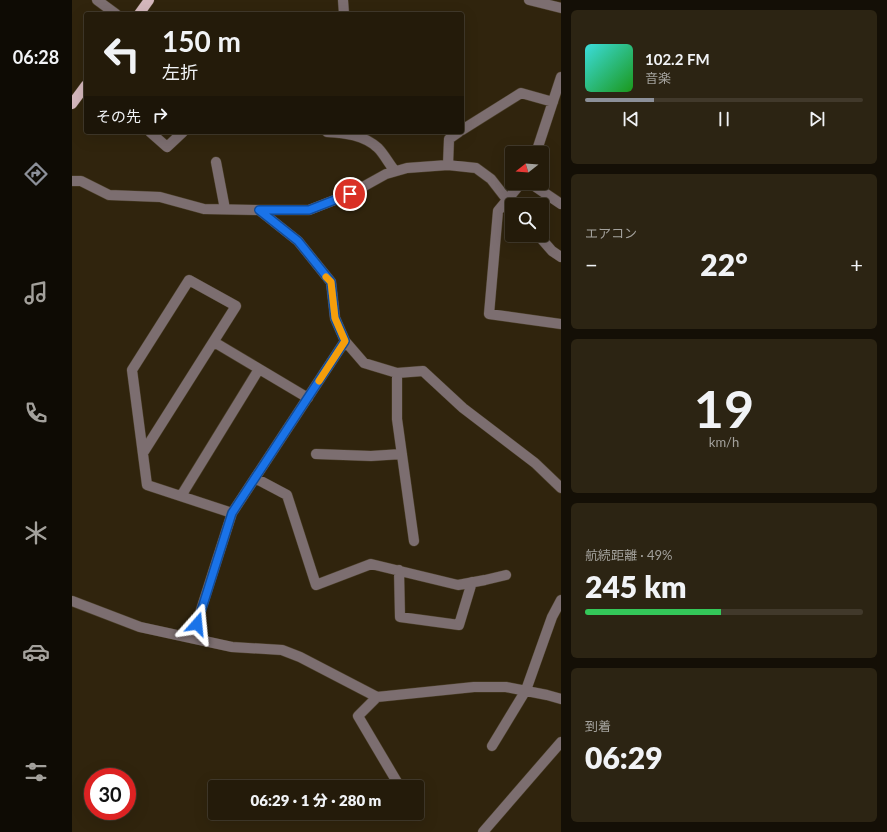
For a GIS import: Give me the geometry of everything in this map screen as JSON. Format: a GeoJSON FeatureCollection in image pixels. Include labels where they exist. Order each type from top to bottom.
{"type":"FeatureCollection","features":[{"type":"Feature","properties":{"kind":"main road"},"geometry":{"type":"LineString","coordinates":[[140,12],[149,0]]}},
{"type":"Feature","properties":{"kind":"main road"},"geometry":{"type":"LineString","coordinates":[[72,104],[84,88]]}},
{"type":"Feature","properties":{"kind":"street"},"geometry":{"type":"LineString","coordinates":[[97,0],[113,12]]}},
{"type":"Feature","properties":{"kind":"street"},"geometry":{"type":"LineString","coordinates":[[344,0],[344,12]]}},
{"type":"Feature","properties":{"kind":"street"},"geometry":{"type":"LineString","coordinates":[[530,0],[561,8]]}},
{"type":"Feature","properties":{"kind":"street"},"geometry":{"type":"LineString","coordinates":[[538,146],[561,77]]}},
{"type":"Feature","properties":{"kind":"street"},"geometry":{"type":"LineString","coordinates":[[464,129],[521,93],[553,102]]}},
{"type":"Feature","properties":{"kind":"street"},"geometry":{"type":"LineString","coordinates":[[152,134],[167,147],[181,134]]}},
{"type":"Feature","properties":{"kind":"street"},"geometry":{"type":"LineString","coordinates":[[348,134],[361,137],[378,148],[395,171]]}},
{"type":"Feature","properties":{"kind":"street"},"geometry":{"type":"LineString","coordinates":[[448,165],[449,139],[456,134]]}},
{"type":"Feature","properties":{"kind":"street"},"geometry":{"type":"LineString","coordinates":[[216,162],[225,209]]}},
{"type":"Feature","properties":{"kind":"street"},"geometry":{"type":"LineString","coordinates":[[72,181],[81,181],[108,195],[160,197],[204,209],[309,210],[350,194],[386,174],[395,171],[407,168],[448,165],[476,168],[491,179],[505,198]]}},
{"type":"Feature","properties":{"kind":"street"},"geometry":{"type":"LineString","coordinates":[[540,190],[561,204]]}},
{"type":"Feature","properties":{"kind":"street"},"geometry":{"type":"LineString","coordinates":[[505,206],[498,211],[489,314],[561,324]]}},
{"type":"Feature","properties":{"kind":"street"},"geometry":{"type":"LineString","coordinates":[[259,210],[298,241],[331,282],[335,318],[345,341],[364,363],[397,374],[423,371],[463,408],[535,462],[561,488]]}},
{"type":"Feature","properties":{"kind":"street"},"geometry":{"type":"LineString","coordinates":[[544,242],[552,251],[561,257]]}},
{"type":"Feature","properties":{"kind":"street"},"geometry":{"type":"LineString","coordinates":[[143,453],[236,306],[189,280],[132,370],[147,485],[232,513]]}},
{"type":"Feature","properties":{"kind":"street"},"geometry":{"type":"LineString","coordinates":[[192,638],[232,513],[345,341]]}},
{"type":"Feature","properties":{"kind":"street"},"geometry":{"type":"LineString","coordinates":[[214,342],[308,398]]}},
{"type":"Feature","properties":{"kind":"street"},"geometry":{"type":"LineString","coordinates":[[180,496],[259,369]]}},
{"type":"Feature","properties":{"kind":"street"},"geometry":{"type":"LineString","coordinates":[[397,374],[397,419],[414,541]]}},
{"type":"Feature","properties":{"kind":"street"},"geometry":{"type":"LineString","coordinates":[[316,454],[372,456],[402,454]]}},
{"type":"Feature","properties":{"kind":"street"},"geometry":{"type":"LineString","coordinates":[[255,478],[287,495],[316,585],[371,564],[458,584],[506,575]]}},
{"type":"Feature","properties":{"kind":"street"},"geometry":{"type":"LineString","coordinates":[[399,570],[400,617],[459,625],[472,582]]}},
{"type":"Feature","properties":{"kind":"street"},"geometry":{"type":"LineString","coordinates":[[492,746],[526,690],[552,616],[561,600]]}},
{"type":"Feature","properties":{"kind":"street"},"geometry":{"type":"LineString","coordinates":[[73,605],[140,627],[232,647],[282,650],[300,657],[377,697],[474,687],[506,687],[547,694],[561,699]]}},
{"type":"Feature","properties":{"kind":"street"},"geometry":{"type":"LineString","coordinates":[[377,697],[358,716],[396,780]]}},
{"type":"Feature","properties":{"kind":"street"},"geometry":{"type":"LineString","coordinates":[[483,832],[561,742]]}},
{"type":"Feature","properties":{"kind":"slow traffic"},"geometry":{"type":"LineString","coordinates":[[319,381],[345,341],[335,318],[331,282],[326,277]]}},
{"type":"Feature","properties":{"kind":"route"},"geometry":{"type":"LineString","coordinates":[[197,624],[232,513],[345,341],[335,318],[331,282],[298,241],[259,210],[309,210],[350,194]]}}]}
